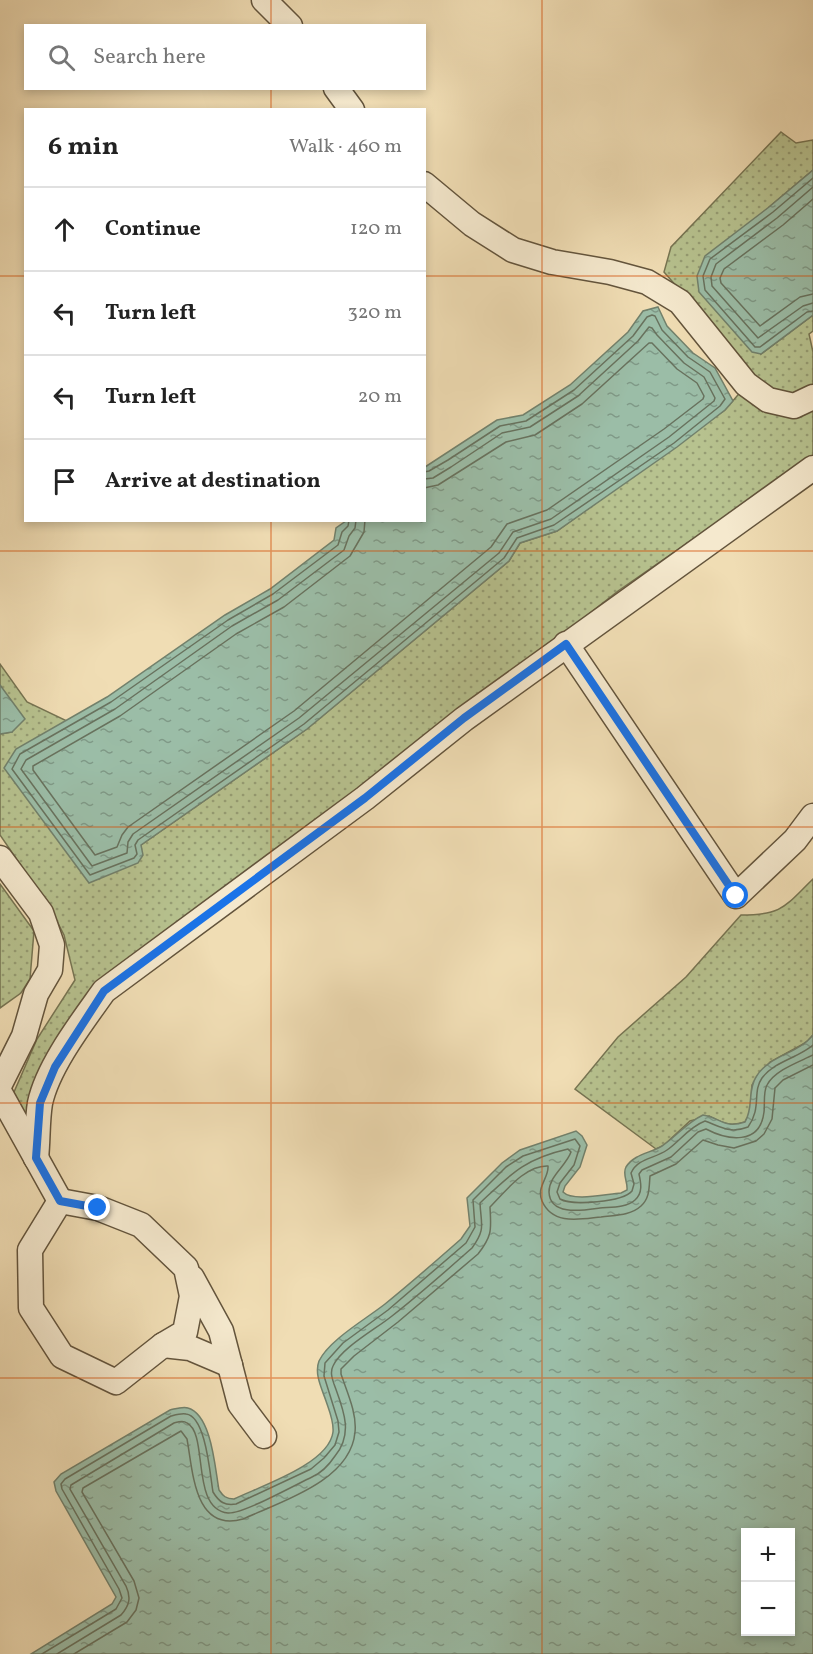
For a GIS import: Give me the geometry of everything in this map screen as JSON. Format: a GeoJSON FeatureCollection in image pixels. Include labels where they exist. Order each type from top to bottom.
{"type":"FeatureCollection","features":[{"type":"Feature","properties":{"kind":"street"},"geometry":{"type":"LineString","coordinates":[[264,0],[288,24]]}},
{"type":"Feature","properties":{"kind":"street"},"geometry":{"type":"LineString","coordinates":[[337,90],[351,108]]}},
{"type":"Feature","properties":{"kind":"street"},"geometry":{"type":"LineString","coordinates":[[426,186],[472,224],[513,250],[552,262],[610,272],[648,282],[680,302],[746,384],[768,400],[794,406],[813,397]]}},
{"type":"Feature","properties":{"kind":"street"},"geometry":{"type":"LineString","coordinates":[[36,1158],[40,1103],[55,1067],[104,991],[365,798],[464,718],[813,468]]}},
{"type":"Feature","properties":{"kind":"street"},"geometry":{"type":"LineString","coordinates":[[566,644],[736,896],[795,840],[813,816]]}},
{"type":"Feature","properties":{"kind":"street"},"geometry":{"type":"LineString","coordinates":[[0,858],[40,913],[52,945],[50,970],[36,994],[24,1036],[0,1084]]}},
{"type":"Feature","properties":{"kind":"street"},"geometry":{"type":"LineString","coordinates":[[0,1094],[60,1201]]}},
{"type":"Feature","properties":{"kind":"street"},"geometry":{"type":"LineString","coordinates":[[60,1201],[98,1208],[141,1225],[186,1268],[221,1331],[240,1404],[264,1436]]}},
{"type":"Feature","properties":{"kind":"street"},"geometry":{"type":"LineString","coordinates":[[60,1201],[30,1250],[31,1308],[62,1356],[116,1382],[163,1345],[186,1332],[192,1296],[186,1268]]}},
{"type":"Feature","properties":{"kind":"street"},"geometry":{"type":"LineString","coordinates":[[163,1345],[190,1348],[230,1365]]}},
{"type":"Feature","properties":{"kind":"shaded area"},"geometry":{"type":"Polygon","coordinates":[[[781,132],[796,143],[813,140],[813,170],[769,207],[761,354],[813,315],[813,331],[809,334],[813,352],[813,388],[787,398],[766,389],[664,272],[671,247],[781,132]]]}},
{"type":"Feature","properties":{"kind":"shaded area"},"geometry":{"type":"Polygon","coordinates":[[[743,389],[813,408],[813,456],[618,591],[398,764],[110,976],[34,1137],[11,1099],[37,1039],[75,980],[64,935],[50,908],[0,835],[0,734],[12,732],[4,692],[0,685],[0,664],[27,702],[67,721],[44,735],[141,845],[307,729],[509,561],[520,543],[557,531],[725,410],[743,389]]]}},
{"type":"Feature","properties":{"kind":"shaded area"},"geometry":{"type":"Polygon","coordinates":[[[813,879],[813,1035],[807,1042],[770,1062],[752,1085],[751,1112],[745,1122],[726,1124],[709,1116],[690,1121],[663,1146],[656,1149],[575,1089],[618,1037],[686,977],[741,915],[775,911],[789,902],[813,879]]]}},
{"type":"Feature","properties":{"kind":"shaded area"},"geometry":{"type":"Polygon","coordinates":[[[0,884],[34,931],[30,979],[21,993],[0,1008],[0,884]]]}},
{"type":"Feature","properties":{"kind":"water"},"geometry":{"type":"Polygon","coordinates":[[[813,170],[813,315],[761,354],[752,352],[699,292],[697,276],[705,256],[813,170]]]}},
{"type":"Feature","properties":{"kind":"water"},"geometry":{"type":"Polygon","coordinates":[[[658,307],[667,326],[693,353],[715,368],[733,401],[725,410],[677,447],[557,531],[520,543],[509,561],[307,729],[141,845],[143,855],[138,863],[89,883],[4,768],[16,749],[107,697],[225,615],[270,589],[334,540],[336,528],[345,522],[426,522],[426,466],[497,420],[523,415],[570,385],[628,332],[643,311],[658,307]]]}},
{"type":"Feature","properties":{"kind":"water"},"geometry":{"type":"Polygon","coordinates":[[[0,685],[25,719],[12,732],[0,734],[0,685]]]}},
{"type":"Feature","properties":{"kind":"water"},"geometry":{"type":"Polygon","coordinates":[[[813,1035],[813,1654],[31,1654],[112,1604],[116,1597],[56,1491],[54,1482],[61,1474],[170,1410],[184,1407],[196,1413],[207,1431],[219,1490],[225,1497],[234,1499],[292,1473],[320,1454],[329,1444],[333,1432],[331,1416],[318,1376],[319,1361],[324,1353],[339,1338],[385,1304],[461,1239],[470,1226],[467,1198],[502,1163],[520,1150],[576,1131],[587,1145],[580,1167],[563,1192],[574,1197],[621,1193],[627,1190],[625,1172],[629,1163],[638,1156],[662,1146],[697,1118],[703,1115],[709,1116],[727,1124],[745,1122],[756,1077],[768,1064],[800,1046],[813,1035]]]}},
{"type":"Feature","properties":{"kind":"route"},"geometry":{"type":"LineString","coordinates":[[98,1208],[60,1201],[36,1158],[40,1103],[55,1067],[104,991],[365,798],[464,718],[566,644],[736,896]]}}]}
